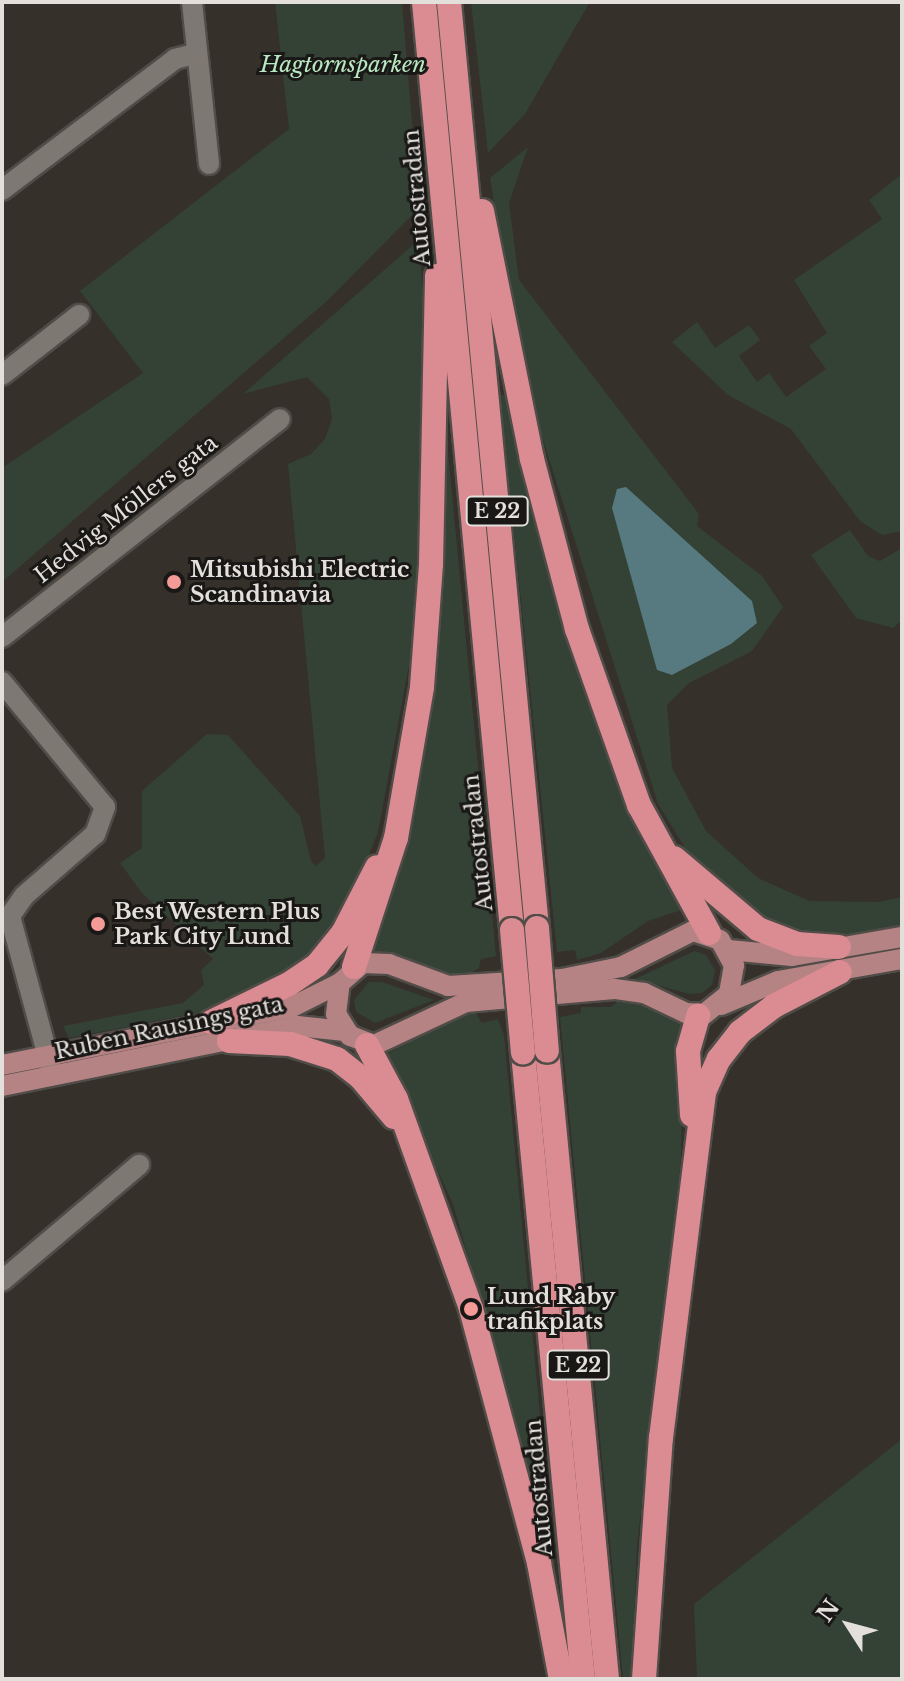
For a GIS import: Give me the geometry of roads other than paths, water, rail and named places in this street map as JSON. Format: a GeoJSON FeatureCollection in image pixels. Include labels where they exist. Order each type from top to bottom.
{"type":"FeatureCollection","features":[{"type":"Feature","properties":{"kind":"highway","name":"Autostradan"},"geometry":{"type":"LineString","coordinates":[[424,2],[440,174],[524,929]]}},
{"type":"Feature","properties":{"kind":"highway","name":"Autostradan"},"geometry":{"type":"LineString","coordinates":[[449,2],[583,1679]]}},
{"type":"Feature","properties":{"kind":"highway"},"geometry":{"type":"LineString","coordinates":[[458,95],[550,533],[623,765],[655,839],[709,933]]}},
{"type":"Feature","properties":{"kind":"highway"},"geometry":{"type":"LineString","coordinates":[[347,975],[378,908],[404,802],[427,643],[440,174]]}},
{"type":"Feature","properties":{"kind":"highway"},"geometry":{"type":"LineString","coordinates":[[211,1022],[289,984],[330,950],[367,889],[404,802]]}},
{"type":"Feature","properties":{"kind":"highway"},"geometry":{"type":"LineString","coordinates":[[655,839],[720,902],[758,929],[797,944],[839,947]]}},
{"type":"Feature","properties":{"kind":"highway"},"geometry":{"type":"LineString","coordinates":[[644,1679],[661,1438],[704,1092],[728,1045],[774,1006],[840,972]]}},
{"type":"Feature","properties":{"kind":"highway"},"geometry":{"type":"LineString","coordinates":[[694,1157],[688,1051],[709,1010]]}},
{"type":"Feature","properties":{"kind":"highway"},"geometry":{"type":"LineString","coordinates":[[229,1041],[290,1044],[337,1059],[374,1091],[410,1138]]}},
{"type":"Feature","properties":{"kind":"highway"},"geometry":{"type":"LineString","coordinates":[[367,1045],[388,1080],[471,1309],[507,1434],[561,1679]]}},
{"type":"Feature","properties":{"kind":"highway","name":"Autostradan"},"geometry":{"type":"LineString","coordinates":[[535,1052],[607,1679]]}},
{"type":"Feature","properties":{"kind":"main road"},"geometry":{"type":"LineString","coordinates":[[902,937],[774,958],[729,950],[709,933],[686,933],[621,967],[562,979],[448,986],[380,962],[347,975],[335,1008],[345,1031],[367,1045],[390,1041],[455,1004],[603,989],[644,993],[709,1010],[778,981],[902,959]]}},
{"type":"Feature","properties":{"kind":"main road"},"geometry":{"type":"LineString","coordinates":[[709,1010],[734,980],[729,950]]}},
{"type":"Feature","properties":{"kind":"main road","name":"Ruben Rausings gata"},"geometry":{"type":"LineString","coordinates":[[2,1086],[51,1066],[211,1022],[292,1007],[347,975]]}},
{"type":"Feature","properties":{"kind":"main road","name":"Ruben Rausings gata"},"geometry":{"type":"LineString","coordinates":[[2,1065],[51,1066],[229,1041],[297,1026],[345,1031]]}},
{"type":"Feature","properties":{"kind":"street"},"geometry":{"type":"LineString","coordinates":[[192,2],[209,164]]}},
{"type":"Feature","properties":{"kind":"street"},"geometry":{"type":"LineString","coordinates":[[2,190],[175,59],[197,53]]}},
{"type":"Feature","properties":{"kind":"street"},"geometry":{"type":"LineString","coordinates":[[2,375],[79,315]]}},
{"type":"Feature","properties":{"kind":"street","name":"Hedvig Möllers gata"},"geometry":{"type":"LineString","coordinates":[[2,637],[280,419]]}},
{"type":"Feature","properties":{"kind":"street"},"geometry":{"type":"LineString","coordinates":[[2,682],[105,807],[95,834],[24,896],[10,916],[51,1066]]}},
{"type":"Feature","properties":{"kind":"street"},"geometry":{"type":"LineString","coordinates":[[2,1281],[139,1165]]}},
{"type":"Feature","properties":{"kind":"water"},"geometry":{"type":"Polygon","coordinates":[[[626,487],[752,601],[757,623],[731,644],[672,675],[657,670],[612,508],[617,489],[626,487]]]}},
{"type":"Feature","properties":{"kind":"place","name":"Mitsubishi Electric Scandinavia"},"geometry":{"type":"Point","coordinates":[174,582]}},
{"type":"Feature","properties":{"kind":"place","name":"Best Western Plus Park City Lund"},"geometry":{"type":"Point","coordinates":[98,924]}},
{"type":"Feature","properties":{"kind":"place","name":"Lund Råby trafikplats"},"geometry":{"type":"Point","coordinates":[471,1309]}},
{"type":"Feature","properties":{"kind":"park label","name":"Hagtornsparken"},"geometry":{"type":"Point","coordinates":[343,65]}}]}
